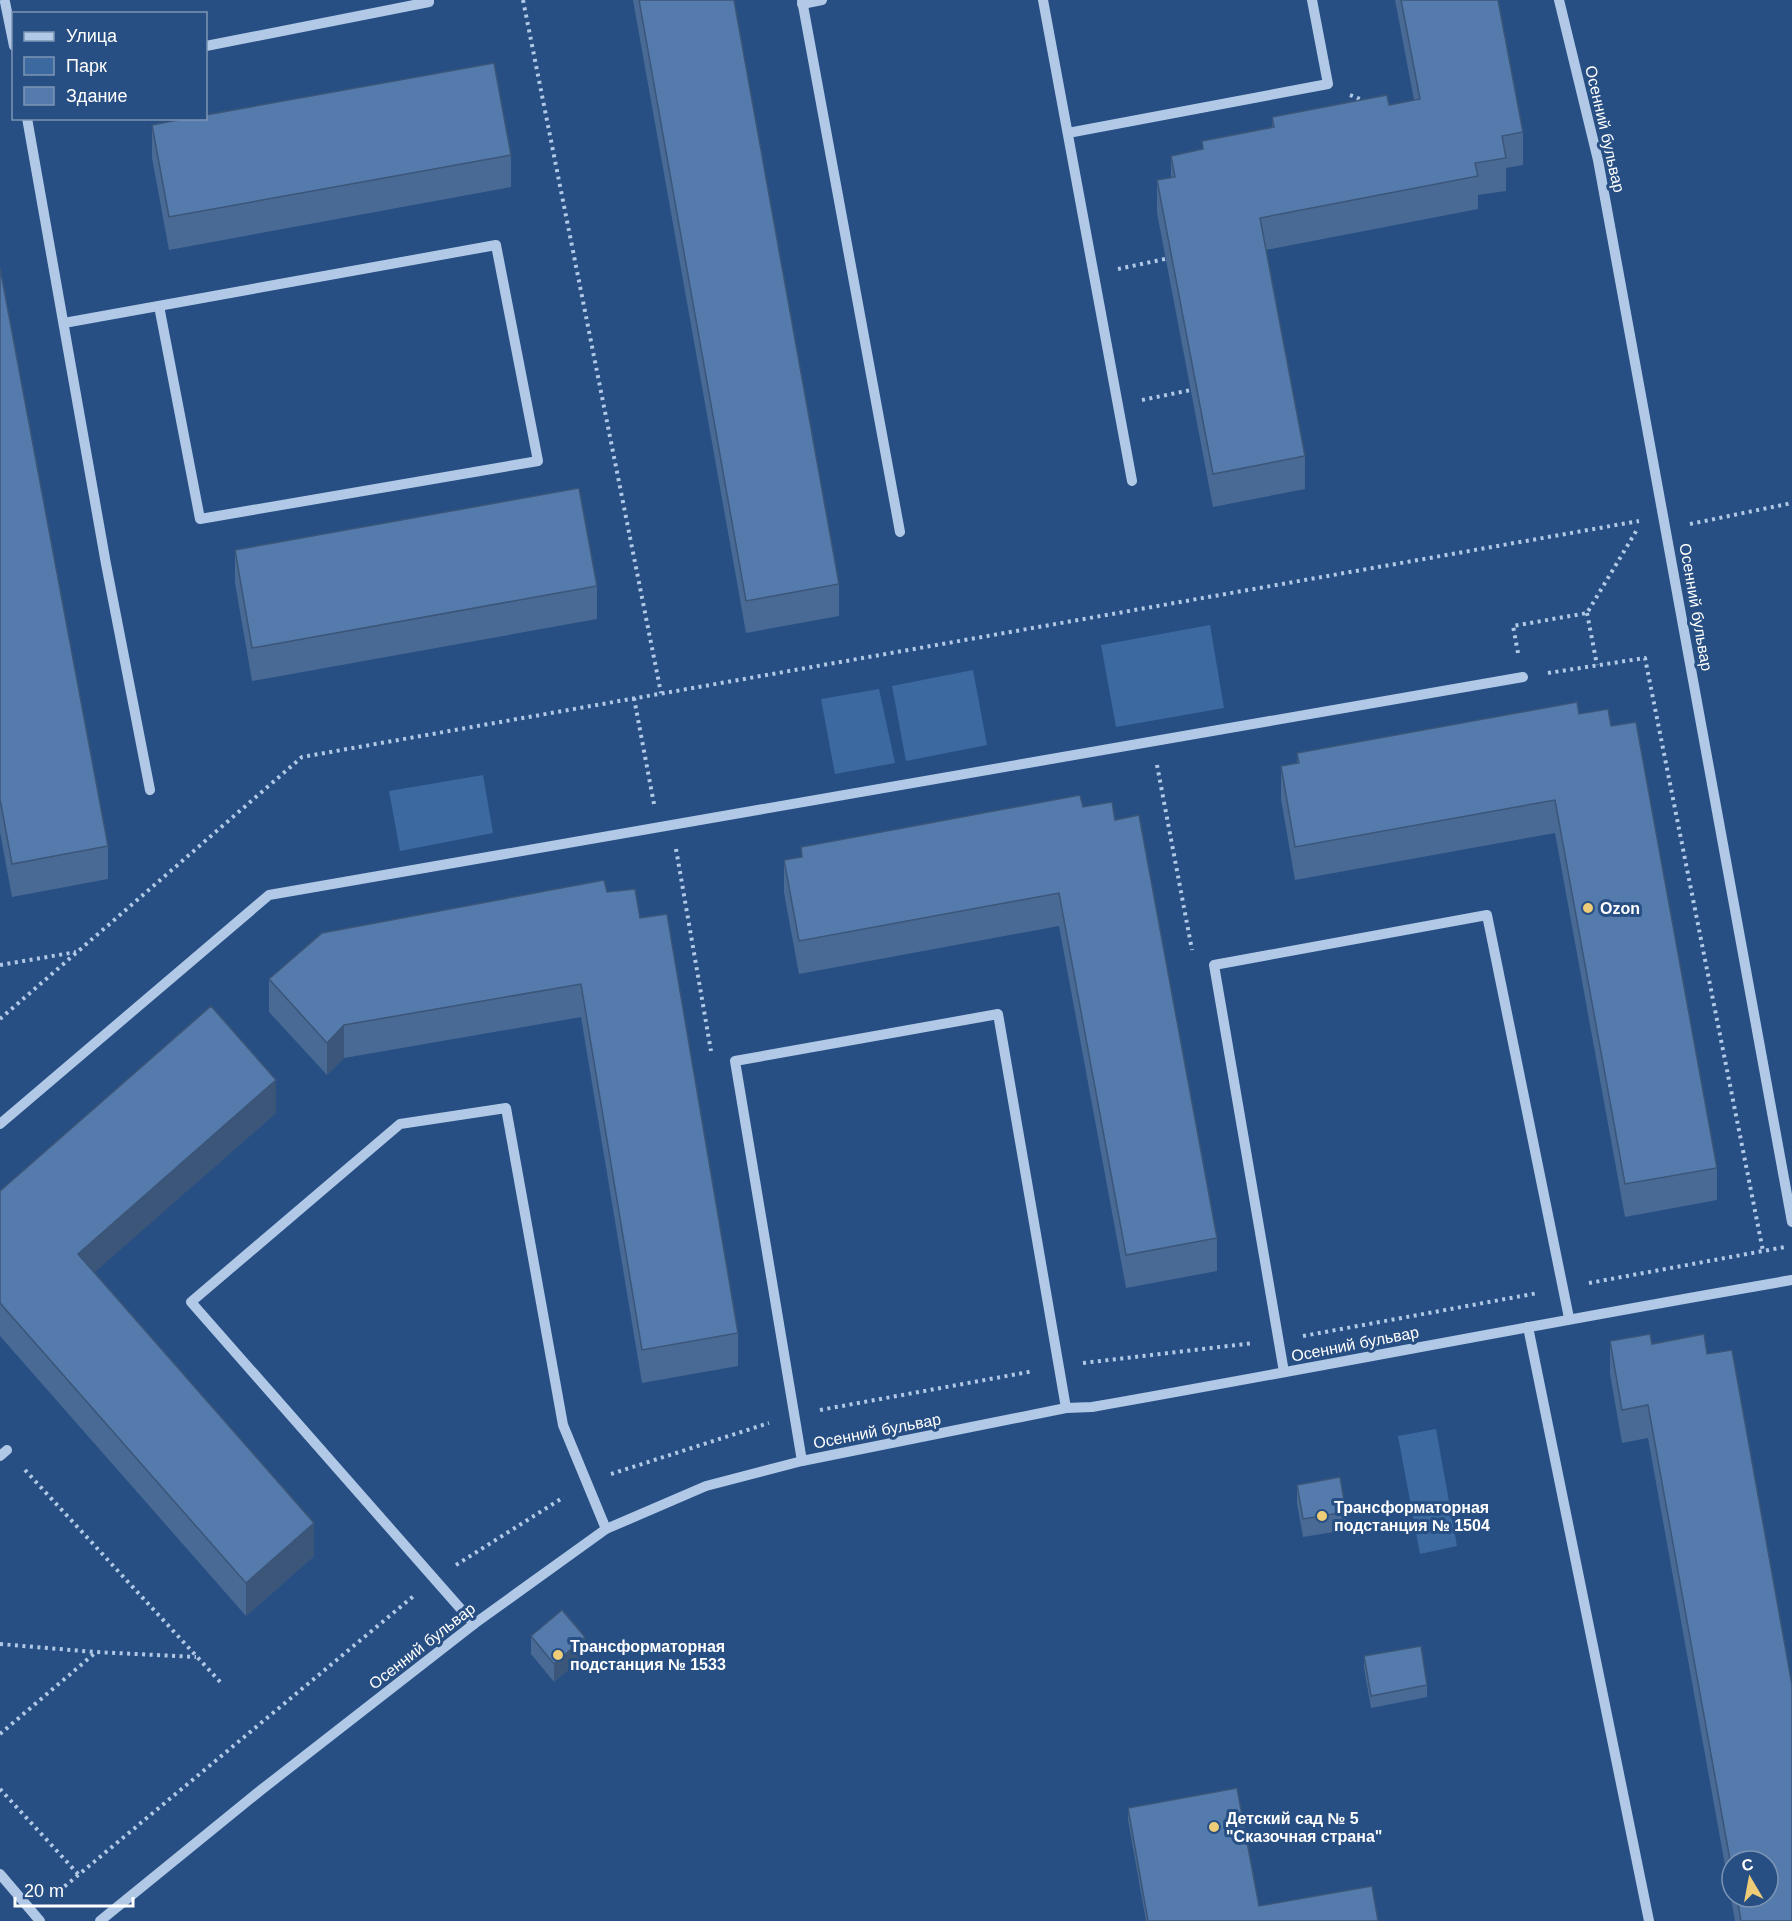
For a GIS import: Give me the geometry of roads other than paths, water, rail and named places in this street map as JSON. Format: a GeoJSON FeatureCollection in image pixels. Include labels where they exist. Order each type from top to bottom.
{"type":"FeatureCollection","features":[{"type":"Feature","properties":{"kind":"street"},"geometry":{"type":"LineString","coordinates":[[207,46],[429,2],[429,0]]}},
{"type":"Feature","properties":{"kind":"street"},"geometry":{"type":"LineString","coordinates":[[822,0],[802,2],[900,532]]}},
{"type":"Feature","properties":{"kind":"street"},"geometry":{"type":"LineString","coordinates":[[1043,0],[1132,482]]}},
{"type":"Feature","properties":{"kind":"street"},"geometry":{"type":"LineString","coordinates":[[1068,133],[1328,84],[1312,0]]}},
{"type":"Feature","properties":{"kind":"street","name":"Осенний бульвар"},"geometry":{"type":"LineString","coordinates":[[1559,0],[1598,160],[1792,1222]]}},
{"type":"Feature","properties":{"kind":"street"},"geometry":{"type":"LineString","coordinates":[[4,3],[12,37]]}},
{"type":"Feature","properties":{"kind":"street"},"geometry":{"type":"LineString","coordinates":[[27,120],[104,552],[150,790]]}},
{"type":"Feature","properties":{"kind":"street"},"geometry":{"type":"LineString","coordinates":[[64,323],[496,245],[538,461],[200,519],[159,306]]}},
{"type":"Feature","properties":{"kind":"street"},"geometry":{"type":"LineString","coordinates":[[0,1124],[269,895],[1523,677]]}},
{"type":"Feature","properties":{"kind":"street"},"geometry":{"type":"LineString","coordinates":[[1284,1372],[1214,965],[1266,955],[1487,915],[1569,1318]]}},
{"type":"Feature","properties":{"kind":"street"},"geometry":{"type":"LineString","coordinates":[[802,1461],[735,1061],[998,1014],[1066,1408]]}},
{"type":"Feature","properties":{"kind":"street"},"geometry":{"type":"LineString","coordinates":[[474,1624],[190,1302],[400,1124],[506,1108],[563,1425],[606,1529]]}},
{"type":"Feature","properties":{"kind":"street","name":"Осенний бульвар"},"geometry":{"type":"LineString","coordinates":[[100,1921],[261,1790],[474,1624],[606,1529],[706,1486],[802,1461],[1066,1408],[1092,1407],[1569,1318],[1792,1280]]}},
{"type":"Feature","properties":{"kind":"street"},"geometry":{"type":"LineString","coordinates":[[1527,1326],[1649,1921]]}},
{"type":"Feature","properties":{"kind":"street"},"geometry":{"type":"LineString","coordinates":[[0,1874],[36,1917]]}},
{"type":"Feature","properties":{"kind":"place","name":"Ozon"},"geometry":{"type":"Point","coordinates":[1588,908]}},
{"type":"Feature","properties":{"kind":"place","name":"Трансформаторная подстанция № 1504"},"geometry":{"type":"Point","coordinates":[1322,1516]}},
{"type":"Feature","properties":{"kind":"place","name":"Трансформаторная подстанция № 1533"},"geometry":{"type":"Point","coordinates":[558,1655]}},
{"type":"Feature","properties":{"kind":"place","name":"Детский сад № 5 \"Сказочная страна\""},"geometry":{"type":"Point","coordinates":[1214,1827]}}]}
